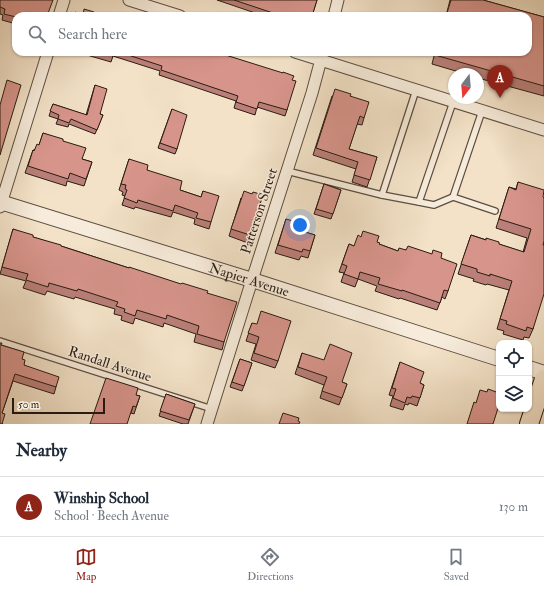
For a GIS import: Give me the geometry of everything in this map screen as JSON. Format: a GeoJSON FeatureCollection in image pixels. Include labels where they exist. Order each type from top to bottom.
{"type":"FeatureCollection","features":[{"type":"Feature","properties":{"kind":"main road"},"geometry":{"type":"LineString","coordinates":[[529,424],[544,379]]}},
{"type":"Feature","properties":{"kind":"street"},"geometry":{"type":"LineString","coordinates":[[60,12],[64,0]]}},
{"type":"Feature","properties":{"kind":"street"},"geometry":{"type":"LineString","coordinates":[[129,0],[167,12]]}},
{"type":"Feature","properties":{"kind":"street"},"geometry":{"type":"LineString","coordinates":[[335,12],[338,0]]}},
{"type":"Feature","properties":{"kind":"street"},"geometry":{"type":"LineString","coordinates":[[0,204],[47,56]]}},
{"type":"Feature","properties":{"kind":"street"},"geometry":{"type":"LineString","coordinates":[[322,56],[448,100]]}},
{"type":"Feature","properties":{"kind":"street","name":"Patterson Street"},"geometry":{"type":"LineString","coordinates":[[208,424],[312,93],[322,56]]}},
{"type":"Feature","properties":{"kind":"street"},"geometry":{"type":"LineString","coordinates":[[459,104],[544,130]]}},
{"type":"Feature","properties":{"kind":"street","name":"Napier Avenue"},"geometry":{"type":"LineString","coordinates":[[0,204],[252,280],[496,358]]}},
{"type":"Feature","properties":{"kind":"street"},"geometry":{"type":"LineString","coordinates":[[532,369],[544,373]]}},
{"type":"Feature","properties":{"kind":"lane"},"geometry":{"type":"LineString","coordinates":[[382,195],[416,90]]}},
{"type":"Feature","properties":{"kind":"lane"},"geometry":{"type":"LineString","coordinates":[[419,202],[452,104]]}},
{"type":"Feature","properties":{"kind":"lane"},"geometry":{"type":"LineString","coordinates":[[453,197],[482,111]]}},
{"type":"Feature","properties":{"kind":"lane"},"geometry":{"type":"LineString","coordinates":[[287,171],[382,195],[434,205],[453,197],[495,211]]}},
{"type":"Feature","properties":{"kind":"lane","name":"Randall Avenue"},"geometry":{"type":"LineString","coordinates":[[0,341],[212,409]]}},
{"type":"Feature","properties":{"kind":"building"},"geometry":{"type":"Polygon","coordinates":[[[0,0],[53,0],[48,12],[12,12],[12,16],[4,14],[5,9],[0,7],[0,0]]]}},
{"type":"Feature","properties":{"kind":"building"},"geometry":{"type":"Polygon","coordinates":[[[234,0],[317,0],[313,12],[270,12],[234,0]]]}},
{"type":"Feature","properties":{"kind":"building"},"geometry":{"type":"Polygon","coordinates":[[[451,0],[483,0],[526,12],[447,12],[451,0]]]}},
{"type":"Feature","properties":{"kind":"building"},"geometry":{"type":"Polygon","coordinates":[[[84,9],[94,12],[84,12],[84,9]]]}},
{"type":"Feature","properties":{"kind":"building"},"geometry":{"type":"Polygon","coordinates":[[[532,14],[544,17],[544,86],[439,56],[532,56],[532,14]]]}},
{"type":"Feature","properties":{"kind":"building"},"geometry":{"type":"Polygon","coordinates":[[[131,56],[229,56],[294,76],[292,80],[296,81],[287,110],[259,102],[257,109],[236,102],[238,96],[161,70],[162,66],[131,56]]]}},
{"type":"Feature","properties":{"kind":"building"},"geometry":{"type":"Polygon","coordinates":[[[7,80],[21,85],[0,155],[0,105],[7,80]]]}},
{"type":"Feature","properties":{"kind":"building"},"geometry":{"type":"Polygon","coordinates":[[[95,85],[107,89],[100,114],[103,115],[97,130],[71,119],[69,123],[58,119],[59,115],[50,111],[53,104],[87,115],[95,85]]]}},
{"type":"Feature","properties":{"kind":"building"},"geometry":{"type":"Polygon","coordinates":[[[335,89],[369,102],[364,118],[360,116],[349,149],[377,157],[370,180],[354,175],[358,162],[316,148],[335,89]]]}},
{"type":"Feature","properties":{"kind":"building"},"geometry":{"type":"Polygon","coordinates":[[[172,109],[187,115],[177,149],[160,143],[172,109]]]}},
{"type":"Feature","properties":{"kind":"building"},"geometry":{"type":"Polygon","coordinates":[[[43,133],[86,148],[82,159],[92,162],[86,179],[70,173],[68,179],[28,166],[33,150],[34,151],[37,144],[39,145],[43,133]]]}},
{"type":"Feature","properties":{"kind":"building"},"geometry":{"type":"Polygon","coordinates":[[[129,159],[148,165],[147,170],[182,181],[180,190],[201,197],[203,191],[219,196],[211,222],[196,218],[198,213],[175,205],[173,211],[138,200],[137,203],[124,198],[127,190],[125,189],[126,185],[121,184],[129,159]]]}},
{"type":"Feature","properties":{"kind":"building"},"geometry":{"type":"Polygon","coordinates":[[[518,182],[544,190],[544,294],[533,329],[527,327],[526,331],[506,324],[507,321],[500,319],[512,281],[490,274],[490,276],[477,272],[477,269],[461,264],[471,235],[486,240],[486,238],[499,242],[499,244],[524,252],[531,229],[499,219],[509,187],[516,190],[518,182]]]}},
{"type":"Feature","properties":{"kind":"building"},"geometry":{"type":"Polygon","coordinates":[[[324,184],[341,190],[333,214],[316,209],[324,184]]]}},
{"type":"Feature","properties":{"kind":"building"},"geometry":{"type":"Polygon","coordinates":[[[244,191],[252,194],[253,192],[263,195],[250,235],[231,229],[244,191]]]}},
{"type":"Feature","properties":{"kind":"building"},"geometry":{"type":"Polygon","coordinates":[[[286,219],[307,225],[305,232],[315,235],[310,251],[303,249],[302,252],[278,245],[286,219]]]}},
{"type":"Feature","properties":{"kind":"building"},"geometry":{"type":"Polygon","coordinates":[[[13,229],[33,235],[33,237],[129,268],[208,291],[207,293],[237,302],[224,342],[197,334],[199,326],[167,315],[166,319],[137,310],[135,316],[124,312],[125,309],[116,306],[118,302],[78,289],[77,291],[49,283],[48,287],[26,280],[28,274],[2,267],[13,229]]]}},
{"type":"Feature","properties":{"kind":"building"},"geometry":{"type":"Polygon","coordinates":[[[363,231],[379,236],[377,242],[380,243],[379,244],[398,251],[399,248],[406,250],[408,246],[432,254],[433,250],[442,253],[441,258],[457,264],[448,291],[444,290],[440,303],[402,290],[378,284],[380,278],[360,272],[358,279],[344,274],[347,266],[342,264],[349,244],[354,246],[358,235],[361,237],[363,231]]]}},
{"type":"Feature","properties":{"kind":"building"},"geometry":{"type":"Polygon","coordinates":[[[261,311],[291,321],[278,361],[254,353],[259,337],[248,333],[252,323],[257,324],[261,311]]]}},
{"type":"Feature","properties":{"kind":"building"},"geometry":{"type":"Polygon","coordinates":[[[0,343],[2,343],[1,345],[24,352],[22,359],[25,360],[24,365],[59,377],[56,387],[15,374],[2,413],[5,414],[2,424],[0,424],[0,343]]]}},
{"type":"Feature","properties":{"kind":"building"},"geometry":{"type":"Polygon","coordinates":[[[330,344],[352,353],[342,382],[347,384],[342,398],[322,391],[327,377],[298,367],[302,353],[324,360],[330,344]]]}},
{"type":"Feature","properties":{"kind":"building"},"geometry":{"type":"Polygon","coordinates":[[[240,359],[252,363],[244,386],[232,382],[240,359]]]}},
{"type":"Feature","properties":{"kind":"building"},"geometry":{"type":"Polygon","coordinates":[[[400,362],[424,372],[420,383],[424,385],[420,398],[412,396],[411,398],[407,397],[405,403],[393,398],[396,389],[392,388],[400,362]]]}},
{"type":"Feature","properties":{"kind":"building"},"geometry":{"type":"Polygon","coordinates":[[[106,378],[138,388],[136,395],[140,396],[136,407],[133,406],[127,424],[90,424],[106,378]]]}},
{"type":"Feature","properties":{"kind":"building"},"geometry":{"type":"Polygon","coordinates":[[[488,389],[496,392],[497,412],[493,424],[467,424],[474,402],[476,403],[480,390],[487,392],[488,389]]]}},
{"type":"Feature","properties":{"kind":"building"},"geometry":{"type":"Polygon","coordinates":[[[166,394],[195,404],[189,420],[160,411],[166,394]]]}},
{"type":"Feature","properties":{"kind":"building"},"geometry":{"type":"Polygon","coordinates":[[[283,413],[299,418],[299,424],[279,424],[283,413]]]}},
{"type":"Feature","properties":{"kind":"place","name":"Winship School"},"geometry":{"type":"Point","coordinates":[500,98]}}]}
